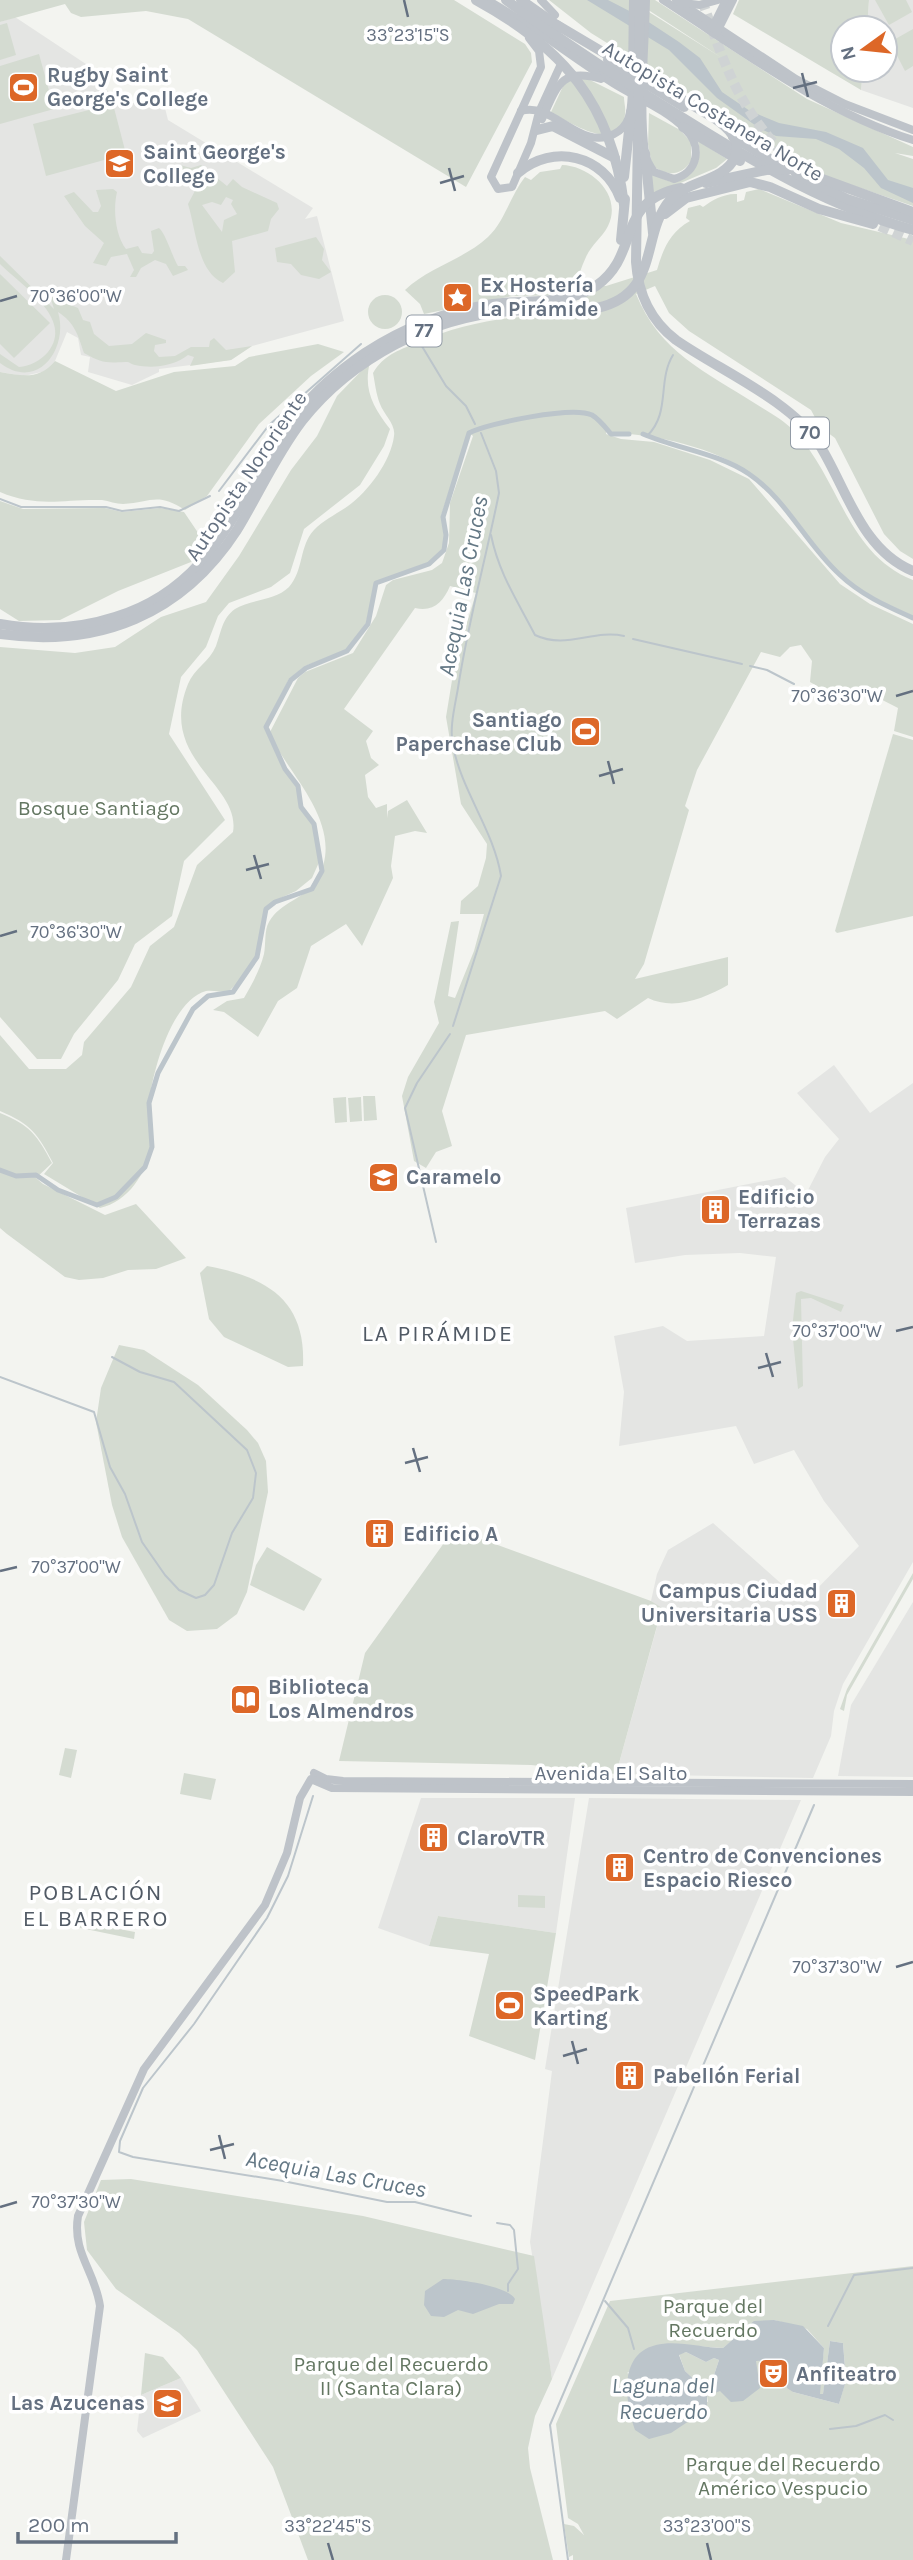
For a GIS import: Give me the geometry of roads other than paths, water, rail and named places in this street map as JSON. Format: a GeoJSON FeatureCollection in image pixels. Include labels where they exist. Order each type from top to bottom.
{"type":"FeatureCollection","features":[{"type":"Feature","properties":{"kind":"highway"},"geometry":{"type":"LineString","coordinates":[[474,0],[518,24],[555,53],[581,87],[618,166],[624,210]]}},
{"type":"Feature","properties":{"kind":"highway","name":"Autopista Costanera Norte"},"geometry":{"type":"LineString","coordinates":[[506,0],[607,71],[760,165],[833,203],[913,231]]}},
{"type":"Feature","properties":{"kind":"highway","name":"Autopista Costanera Norte"},"geometry":{"type":"LineString","coordinates":[[522,0],[556,20],[621,70],[773,162],[835,194],[913,219]]}},
{"type":"Feature","properties":{"kind":"highway","name":"70"},"geometry":{"type":"LineString","coordinates":[[640,0],[635,111],[641,157],[637,206],[638,279],[647,307],[659,324],[676,340],[803,425],[822,450],[873,540],[890,557],[913,570]]}},
{"type":"Feature","properties":{"kind":"highway"},"geometry":{"type":"LineString","coordinates":[[556,20],[727,128],[736,142],[736,155],[724,169],[682,195]]}},
{"type":"Feature","properties":{"kind":"highway"},"geometry":{"type":"LineString","coordinates":[[601,281],[618,254],[624,210],[624,165],[635,111]]}},
{"type":"Feature","properties":{"kind":"highway"},"geometry":{"type":"LineString","coordinates":[[537,130],[553,127],[612,156],[631,180],[637,206]]}},
{"type":"Feature","properties":{"kind":"highway"},"geometry":{"type":"LineString","coordinates":[[683,127],[791,189],[863,221]]}},
{"type":"Feature","properties":{"kind":"highway"},"geometry":{"type":"LineString","coordinates":[[518,173],[532,162],[551,156],[585,160],[612,181],[624,210]]}},
{"type":"Feature","properties":{"kind":"highway"},"geometry":{"type":"LineString","coordinates":[[641,157],[653,225],[652,247]]}},
{"type":"Feature","properties":{"kind":"highway"},"geometry":{"type":"LineString","coordinates":[[601,281],[614,271],[624,254],[634,218],[656,196],[771,169],[805,172],[909,211]]}},
{"type":"Feature","properties":{"kind":"highway"},"geometry":{"type":"LineString","coordinates":[[682,195],[755,183],[819,209],[913,231]]}},
{"type":"Feature","properties":{"kind":"highway","name":"Autopista Nororiente"},"geometry":{"type":"LineString","coordinates":[[0,634],[47,637],[94,632],[138,619],[177,597],[219,556],[289,439],[326,388],[374,357],[424,331],[479,315],[604,307],[624,296],[641,275],[658,222],[682,195]]}},
{"type":"Feature","properties":{"kind":"highway","name":"Autopista Nororiente"},"geometry":{"type":"LineString","coordinates":[[0,624],[38,628],[83,625],[134,611],[171,591],[196,569],[220,541],[284,433],[326,388],[365,353],[404,331],[445,315],[496,304],[570,298],[601,281]]}},
{"type":"Feature","properties":{"kind":"main road"},"geometry":{"type":"LineString","coordinates":[[474,0],[530,39],[538,51],[541,67],[491,177],[498,189],[512,187],[542,113],[560,83],[570,75],[581,73],[611,82]]}},
{"type":"Feature","properties":{"kind":"main road"},"geometry":{"type":"LineString","coordinates":[[487,0],[683,127],[692,138],[696,154],[694,165],[685,174],[674,178],[661,177],[641,157]]}},
{"type":"Feature","properties":{"kind":"main road"},"geometry":{"type":"LineString","coordinates":[[541,0],[556,20]]}},
{"type":"Feature","properties":{"kind":"main road"},"geometry":{"type":"LineString","coordinates":[[633,0],[635,111]]}},
{"type":"Feature","properties":{"kind":"main road"},"geometry":{"type":"LineString","coordinates":[[521,111],[542,113],[588,136],[601,138],[619,131],[635,111],[646,0]]}},
{"type":"Feature","properties":{"kind":"main road"},"geometry":{"type":"LineString","coordinates":[[663,0],[812,88],[913,129]]}},
{"type":"Feature","properties":{"kind":"main road"},"geometry":{"type":"LineString","coordinates":[[677,1],[695,5],[718,0]]}},
{"type":"Feature","properties":{"kind":"main road"},"geometry":{"type":"LineString","coordinates":[[714,30],[726,0]]}},
{"type":"Feature","properties":{"kind":"main road"},"geometry":{"type":"LineString","coordinates":[[714,30],[733,0]]}},
{"type":"Feature","properties":{"kind":"main road"},"geometry":{"type":"LineString","coordinates":[[677,1],[714,30],[813,97],[913,140]]}},
{"type":"Feature","properties":{"kind":"main road"},"geometry":{"type":"LineString","coordinates":[[531,143],[561,64]]}},
{"type":"Feature","properties":{"kind":"main road"},"geometry":{"type":"LineString","coordinates":[[66,2560],[100,2306],[97,2288],[76,2238],[78,2216],[144,2069],[265,1905],[287,1853],[300,1798],[312,1776]]}},
{"type":"Feature","properties":{"kind":"main road","name":"Avenida El Salto"},"geometry":{"type":"LineString","coordinates":[[312,1776],[343,1781],[913,1784]]}},
{"type":"Feature","properties":{"kind":"main road","name":"Avenida El Salto"},"geometry":{"type":"LineString","coordinates":[[312,1776],[332,1788],[913,1792]]}},
{"type":"Feature","properties":{"kind":"water"},"geometry":{"type":"Polygon","coordinates":[[[587,0],[608,0],[641,17],[679,42],[700,58],[722,92],[750,111],[779,123],[826,132],[863,148],[888,180],[913,188],[913,203],[881,188],[864,168],[839,149],[816,139],[776,136],[759,128],[717,98],[669,50],[587,0]]]}},
{"type":"Feature","properties":{"kind":"water"},"geometry":{"type":"Polygon","coordinates":[[[443,2279],[493,2287],[511,2294],[515,2299],[513,2304],[499,2304],[473,2314],[458,2310],[444,2317],[431,2316],[424,2305],[425,2291],[443,2279]]]}},
{"type":"Feature","properties":{"kind":"water","name":"Laguna del Recuerdo"},"geometry":{"type":"Polygon","coordinates":[[[774,2320],[803,2326],[824,2348],[820,2394],[823,2394],[830,2341],[843,2343],[846,2381],[839,2404],[787,2388],[783,2360],[756,2361],[760,2388],[743,2401],[731,2402],[720,2391],[707,2396],[707,2409],[671,2433],[649,2439],[635,2430],[627,2393],[630,2368],[635,2358],[656,2345],[672,2343],[723,2348],[754,2321],[774,2320]],[[686,2352],[679,2355],[685,2371],[698,2383],[712,2381],[719,2360],[714,2358],[706,2362],[686,2352]]]}},
{"type":"Feature","properties":{"kind":"waterway"},"geometry":{"type":"LineString","coordinates":[[420,343],[446,386],[466,406],[475,424]]}},
{"type":"Feature","properties":{"kind":"waterway"},"geometry":{"type":"LineString","coordinates":[[219,491],[269,425],[361,344]]}},
{"type":"Feature","properties":{"kind":"waterway"},"geometry":{"type":"LineString","coordinates":[[647,436],[659,417],[668,365],[673,355]]}},
{"type":"Feature","properties":{"kind":"waterway"},"geometry":{"type":"LineString","coordinates":[[0,1170],[16,1176],[36,1175],[58,1190],[97,1205],[116,1197],[145,1167],[152,1147],[149,1103],[158,1073],[193,1009],[208,996],[233,992],[257,957],[266,909],[275,902],[312,889],[322,871],[314,824],[301,807],[298,786],[285,769],[266,727],[291,680],[306,668],[347,651],[368,624],[376,583],[429,564],[444,550],[446,535],[443,517],[469,433],[550,414],[582,413],[592,415],[611,434],[629,434]]}},
{"type":"Feature","properties":{"kind":"waterway","name":"Acequia Las Cruces"},"geometry":{"type":"LineString","coordinates":[[453,1026],[501,876],[492,843],[457,763],[452,739],[462,663],[499,493],[496,471],[481,433]]}},
{"type":"Feature","properties":{"kind":"waterway"},"geometry":{"type":"LineString","coordinates":[[643,434],[711,456],[749,474],[774,496],[827,562],[847,581],[874,599],[913,618]]}},
{"type":"Feature","properties":{"kind":"waterway"},"geometry":{"type":"LineString","coordinates":[[0,499],[21,507],[106,507],[122,511],[160,507],[179,511],[210,496]]}},
{"type":"Feature","properties":{"kind":"waterway"},"geometry":{"type":"LineString","coordinates":[[491,535],[504,575],[535,635],[558,640],[601,635],[624,636]]}},
{"type":"Feature","properties":{"kind":"waterway"},"geometry":{"type":"LineString","coordinates":[[633,639],[742,664]]}},
{"type":"Feature","properties":{"kind":"waterway"},"geometry":{"type":"LineString","coordinates":[[750,666],[767,670],[794,684]]}},
{"type":"Feature","properties":{"kind":"waterway","name":"Acequia Las Cruces"},"geometry":{"type":"LineString","coordinates":[[436,1242],[405,1108],[417,1083],[450,1034]]}},
{"type":"Feature","properties":{"kind":"waterway"},"geometry":{"type":"LineString","coordinates":[[0,1377],[94,1412],[110,1467],[125,1494],[142,1542],[179,1590],[196,1598],[205,1595],[214,1585],[232,1533],[253,1498],[256,1473],[247,1450],[174,1382],[140,1372],[112,1357]]}},
{"type":"Feature","properties":{"kind":"waterway","name":"Acequia Las Cruces"},"geometry":{"type":"LineString","coordinates":[[313,1796],[288,1876],[267,1918],[194,2024],[143,2088],[120,2141],[119,2152],[133,2157],[283,2181],[387,2202],[415,2202],[471,2216]]}},
{"type":"Feature","properties":{"kind":"waterway"},"geometry":{"type":"LineString","coordinates":[[568,2560],[550,2425],[814,1805]]}},
{"type":"Feature","properties":{"kind":"waterway","name":"Acequia Las Cruces"},"geometry":{"type":"LineString","coordinates":[[497,2223],[510,2225],[514,2230],[518,2269],[508,2284],[508,2291]]}},
{"type":"Feature","properties":{"kind":"waterway"},"geometry":{"type":"LineString","coordinates":[[828,2326],[854,2275],[913,2268]]}},
{"type":"Feature","properties":{"kind":"waterway"},"geometry":{"type":"LineString","coordinates":[[605,2301],[628,2328],[634,2349]]}},
{"type":"Feature","properties":{"kind":"waterway"},"geometry":{"type":"LineString","coordinates":[[830,2429],[856,2426],[885,2415],[893,2420]]}},
{"type":"Feature","properties":{"kind":"tunnel"},"geometry":{"type":"LineString","coordinates":[[702,0],[720,51],[739,92],[763,130],[800,171]]}},
{"type":"Feature","properties":{"kind":"tunnel"},"geometry":{"type":"LineString","coordinates":[[866,220],[913,241]]}},
{"type":"Feature","properties":{"kind":"place","name":"Rugby Saint George's College"},"geometry":{"type":"Point","coordinates":[24,87]}},
{"type":"Feature","properties":{"kind":"place","name":"Saint George's College"},"geometry":{"type":"Point","coordinates":[120,164]}},
{"type":"Feature","properties":{"kind":"place","name":"Ex Hostería La Pirámide"},"geometry":{"type":"Point","coordinates":[457,297]}},
{"type":"Feature","properties":{"kind":"place","name":"Santiago Paperchase Club"},"geometry":{"type":"Point","coordinates":[585,732]}},
{"type":"Feature","properties":{"kind":"place","name":"Caramelo"},"geometry":{"type":"Point","coordinates":[383,1177]}},
{"type":"Feature","properties":{"kind":"place","name":"Edificio Terrazas"},"geometry":{"type":"Point","coordinates":[715,1209]}},
{"type":"Feature","properties":{"kind":"place","name":"Edificio A"},"geometry":{"type":"Point","coordinates":[380,1534]}},
{"type":"Feature","properties":{"kind":"place","name":"Campus Ciudad Universitaria USS"},"geometry":{"type":"Point","coordinates":[841,1603]}},
{"type":"Feature","properties":{"kind":"place","name":"Biblioteca Los Almendros"},"geometry":{"type":"Point","coordinates":[245,1699]}},
{"type":"Feature","properties":{"kind":"place","name":"ClaroVTR"},"geometry":{"type":"Point","coordinates":[434,1838]}},
{"type":"Feature","properties":{"kind":"place","name":"Centro de Convenciones Espacio Riesco"},"geometry":{"type":"Point","coordinates":[620,1868]}},
{"type":"Feature","properties":{"kind":"place","name":"SpeedPark Karting"},"geometry":{"type":"Point","coordinates":[510,2006]}},
{"type":"Feature","properties":{"kind":"place","name":"Pabellón Ferial"},"geometry":{"type":"Point","coordinates":[630,2076]}},
{"type":"Feature","properties":{"kind":"place","name":"Anfiteatro"},"geometry":{"type":"Point","coordinates":[773,2374]}},
{"type":"Feature","properties":{"kind":"place","name":"Las Azucenas"},"geometry":{"type":"Point","coordinates":[168,2403]}},
{"type":"Feature","properties":{"kind":"district","name":"LA PIRÁMIDE"},"geometry":{"type":"Point","coordinates":[438,1333]}},
{"type":"Feature","properties":{"kind":"district","name":"POBLACIÓN EL BARRERO"},"geometry":{"type":"Point","coordinates":[96,1905]}},
{"type":"Feature","properties":{"kind":"park label","name":"Bosque Santiago"},"geometry":{"type":"Point","coordinates":[99,808]}},
{"type":"Feature","properties":{"kind":"park label","name":"Parque del Recuerdo"},"geometry":{"type":"Point","coordinates":[713,2318]}},
{"type":"Feature","properties":{"kind":"park label","name":"Parque del Recuerdo II (Santa Clara)"},"geometry":{"type":"Point","coordinates":[391,2376]}},
{"type":"Feature","properties":{"kind":"park label","name":"Parque del Recuerdo Américo Vespucio"},"geometry":{"type":"Point","coordinates":[783,2476]}}]}
